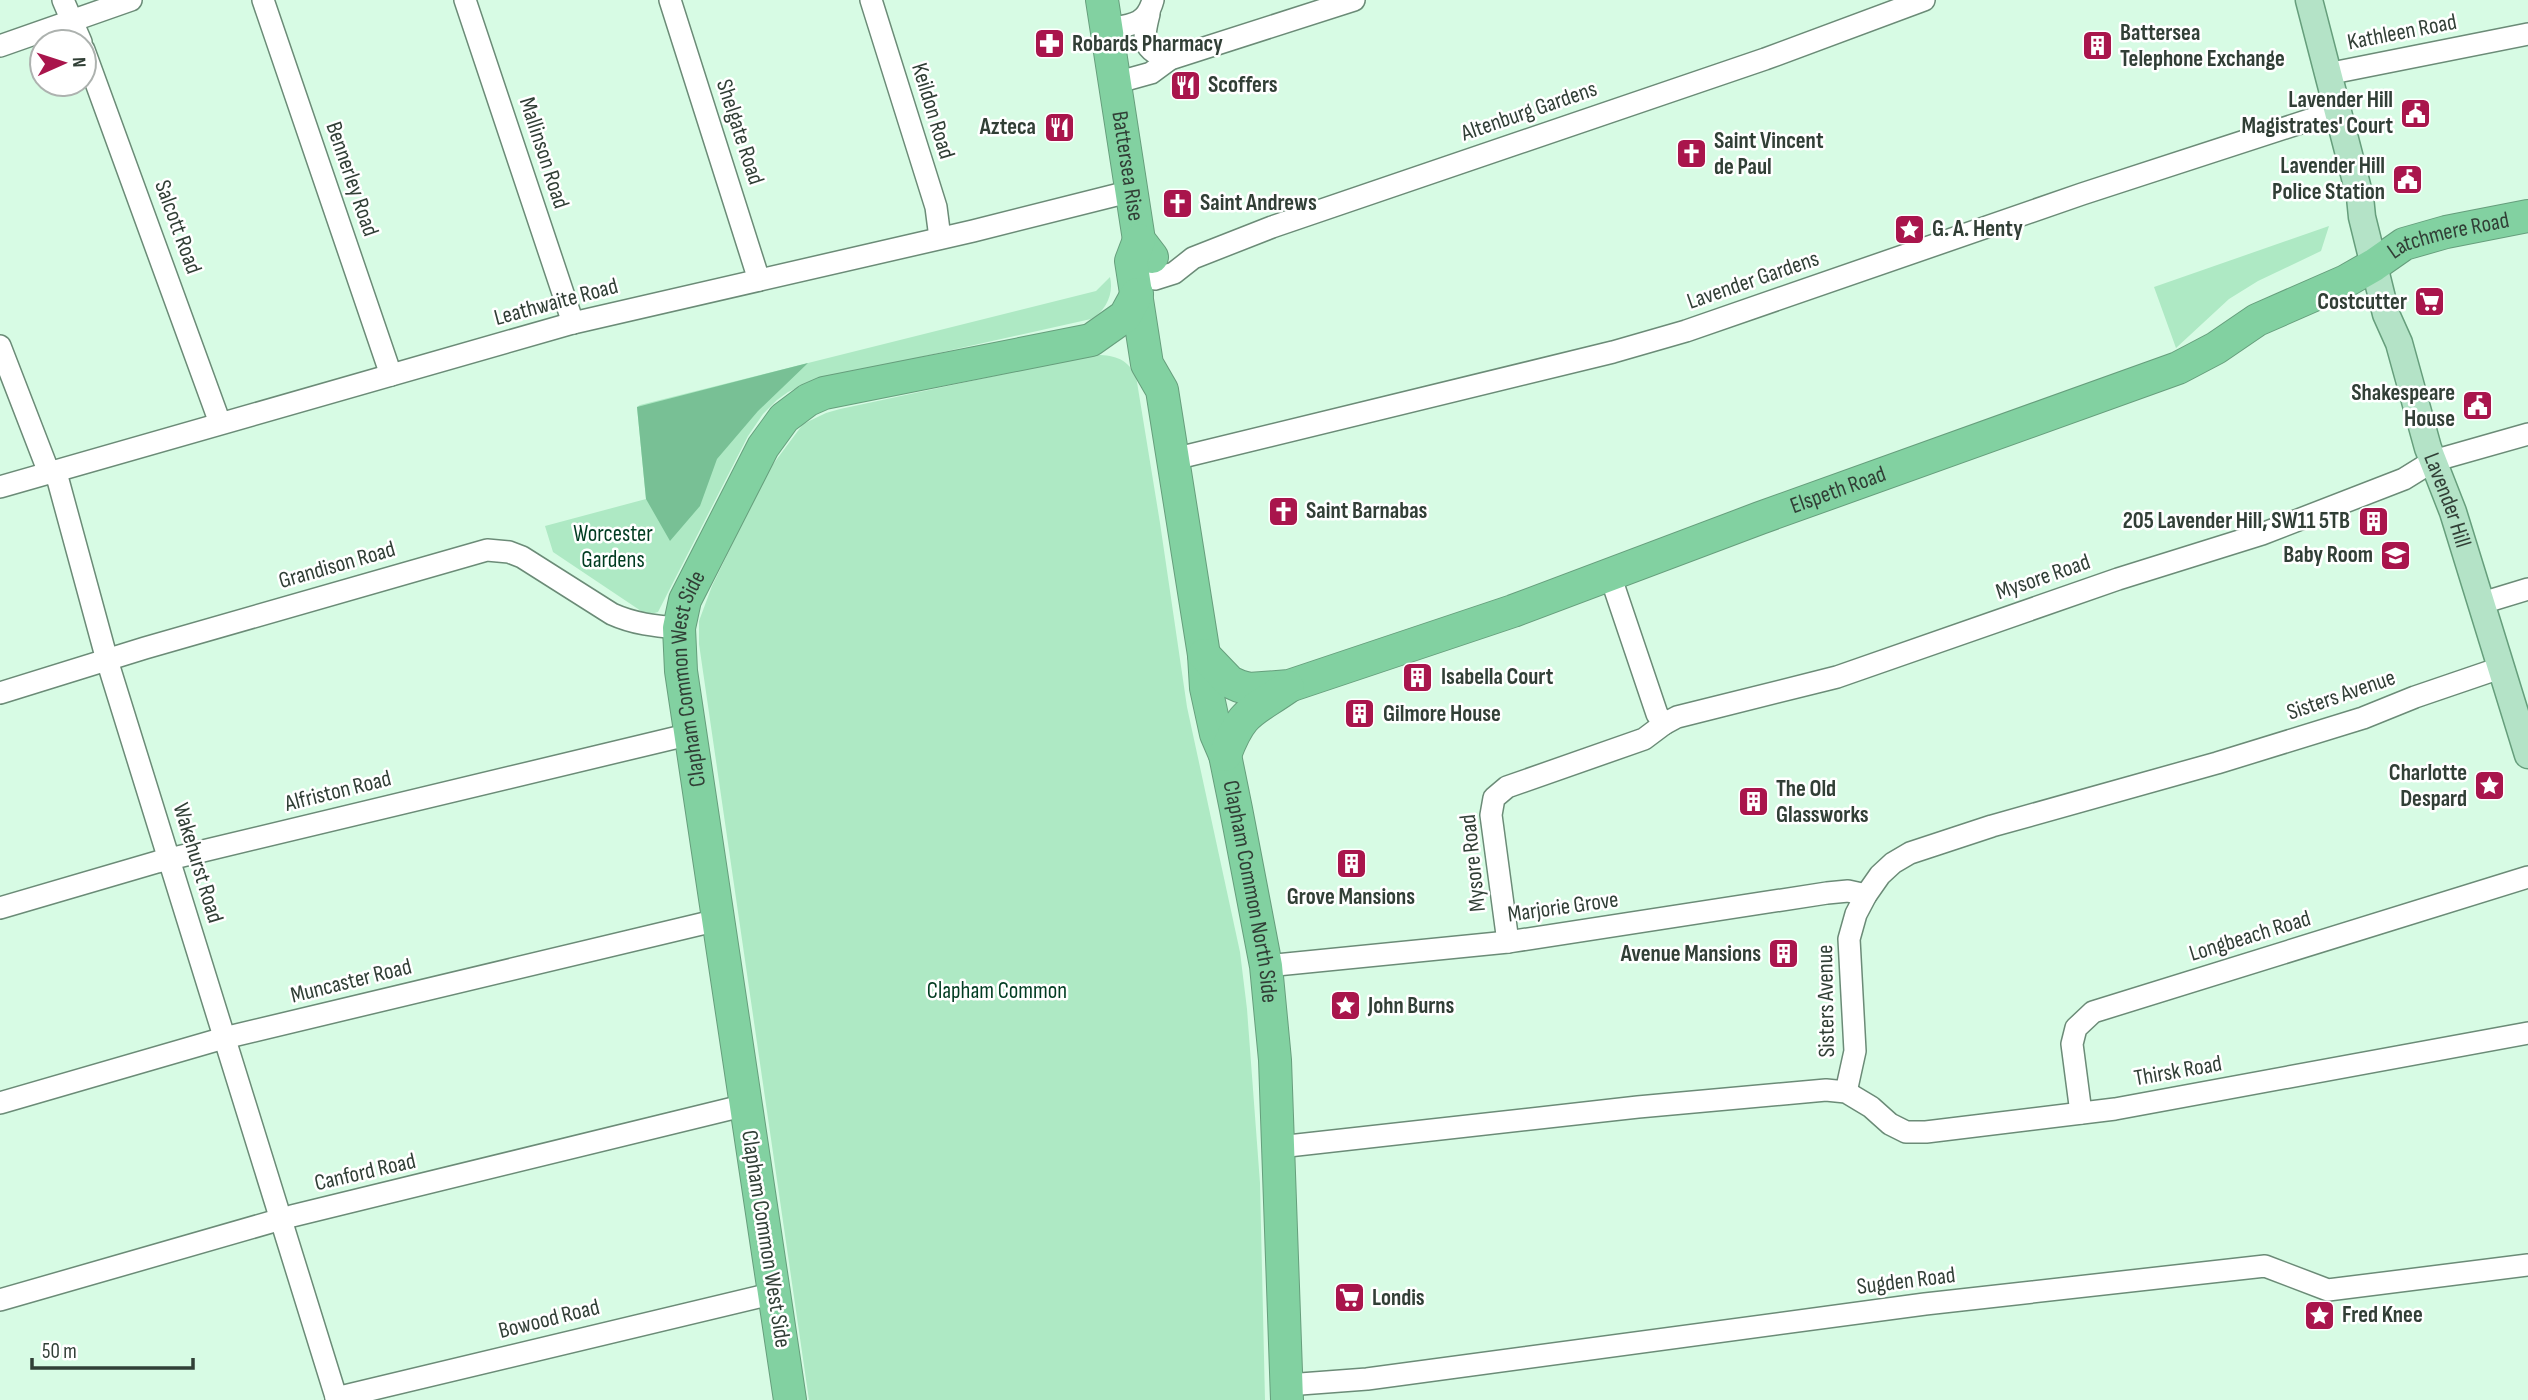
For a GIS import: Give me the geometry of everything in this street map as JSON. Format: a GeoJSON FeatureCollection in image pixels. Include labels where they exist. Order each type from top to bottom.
{"type":"FeatureCollection","features":[{"type":"Feature","properties":{"kind":"highway","name":"Battersea Rise"},"geometry":{"type":"LineString","coordinates":[[1104,14],[1139,240],[1152,256],[1146,287],[1160,358]]}},
{"type":"Feature","properties":{"kind":"highway","name":"Latchmere Road"},"geometry":{"type":"LineString","coordinates":[[2374,265],[2404,244],[2446,232],[2528,216]]}},
{"type":"Feature","properties":{"kind":"highway","name":"Elspeth Road"},"geometry":{"type":"LineString","coordinates":[[1204,655],[1222,675],[1239,686],[1250,689],[1289,686],[1513,611],[1749,522],[2178,368],[2216,348],[2258,320],[2334,287],[2374,265]]}},
{"type":"Feature","properties":{"kind":"highway","name":"Clapham Common West Side"},"geometry":{"type":"LineString","coordinates":[[790,1400],[678,654],[679,628],[685,600],[763,447],[784,418],[808,400],[824,393],[1091,340],[1125,316],[1146,287]]}},
{"type":"Feature","properties":{"kind":"highway"},"geometry":{"type":"LineString","coordinates":[[1091,340],[1160,358]]}},
{"type":"Feature","properties":{"kind":"highway","name":"Clapham Common North Side"},"geometry":{"type":"LineString","coordinates":[[1160,358],[1204,655],[1206,688],[1247,858],[1266,966],[1275,1060],[1287,1392]]}},
{"type":"Feature","properties":{"kind":"highway","name":"Elspeth Road"},"geometry":{"type":"LineString","coordinates":[[1224,755],[1237,725],[1244,717],[1289,686]]}},
{"type":"Feature","properties":{"kind":"main road","name":"Lavender Hill"},"geometry":{"type":"LineString","coordinates":[[2309,0],[2360,197],[2362,217],[2386,314],[2399,343],[2433,461],[2482,603],[2500,668],[2527,747]]}},
{"type":"Feature","properties":{"kind":"street"},"geometry":{"type":"LineString","coordinates":[[64,0],[76,28]]}},
{"type":"Feature","properties":{"kind":"street"},"geometry":{"type":"LineString","coordinates":[[0,46],[131,0]]}},
{"type":"Feature","properties":{"kind":"street","name":"Bennerley Road"},"geometry":{"type":"LineString","coordinates":[[263,0],[391,375]]}},
{"type":"Feature","properties":{"kind":"street","name":"Mallinson Road"},"geometry":{"type":"LineString","coordinates":[[465,0],[573,323]]}},
{"type":"Feature","properties":{"kind":"street","name":"Shelgate Road"},"geometry":{"type":"LineString","coordinates":[[670,0],[760,280]]}},
{"type":"Feature","properties":{"kind":"street","name":"Keildon Road"},"geometry":{"type":"LineString","coordinates":[[871,0],[936,207],[940,238]]}},
{"type":"Feature","properties":{"kind":"street","name":"Altenburg Gardens"},"geometry":{"type":"LineString","coordinates":[[1146,287],[1174,273],[1193,258],[1272,227],[1765,59],[1924,0]]}},
{"type":"Feature","properties":{"kind":"street"},"geometry":{"type":"LineString","coordinates":[[1115,83],[1151,73],[1170,59],[1346,2]]}},
{"type":"Feature","properties":{"kind":"street"},"geometry":{"type":"LineString","coordinates":[[1151,7],[1145,30],[1148,48],[1170,59]]}},
{"type":"Feature","properties":{"kind":"street"},"geometry":{"type":"LineString","coordinates":[[1104,14],[1135,23],[1151,7]]}},
{"type":"Feature","properties":{"kind":"street","name":"Kathleen Road"},"geometry":{"type":"LineString","coordinates":[[2327,74],[2528,34]]}},
{"type":"Feature","properties":{"kind":"street","name":"Salcott Road"},"geometry":{"type":"LineString","coordinates":[[98,88],[220,423]]}},
{"type":"Feature","properties":{"kind":"street","name":"Lavender Gardens"},"geometry":{"type":"LineString","coordinates":[[1174,459],[1613,352],[1686,331],[2069,198],[2337,111]]}},
{"type":"Feature","properties":{"kind":"street","name":"Leathwaite Road"},"geometry":{"type":"LineString","coordinates":[[0,487],[573,323],[1132,191]]}},
{"type":"Feature","properties":{"kind":"street","name":"Wakehurst Road"},"geometry":{"type":"LineString","coordinates":[[0,346],[46,465],[58,480],[107,660],[336,1399]]}},
{"type":"Feature","properties":{"kind":"street","name":"Mysore Road"},"geometry":{"type":"LineString","coordinates":[[1508,942],[1491,816],[1494,797],[1507,787],[1644,738],[1677,717],[1837,677],[2118,579],[2262,534],[2412,476],[2433,461],[2528,434]]}},
{"type":"Feature","properties":{"kind":"street","name":"Grandison Road"},"geometry":{"type":"LineString","coordinates":[[0,693],[487,550],[509,552],[522,557],[612,614],[628,621],[646,626],[679,628]]}},
{"type":"Feature","properties":{"kind":"street"},"geometry":{"type":"LineString","coordinates":[[1610,575],[1657,714],[1664,724]]}},
{"type":"Feature","properties":{"kind":"street"},"geometry":{"type":"LineString","coordinates":[[2482,603],[2528,589]]}},
{"type":"Feature","properties":{"kind":"street","name":"Sisters Avenue"},"geometry":{"type":"LineString","coordinates":[[1279,1147],[1779,1092],[1846,1092],[1855,1051],[1849,939],[1856,914],[1866,895],[1880,875],[1893,863],[1910,853],[1992,826],[2217,763],[2350,722],[2500,668]]}},
{"type":"Feature","properties":{"kind":"street","name":"Alfriston Road"},"geometry":{"type":"LineString","coordinates":[[0,908],[170,859],[691,734]]}},
{"type":"Feature","properties":{"kind":"street","name":"Longbeach Road"},"geometry":{"type":"LineString","coordinates":[[2081,1114],[2072,1044],[2076,1028],[2093,1012],[2528,877]]}},
{"type":"Feature","properties":{"kind":"street","name":"Marjorie Grove"},"geometry":{"type":"LineString","coordinates":[[1266,966],[1508,942],[1827,892],[1848,891],[1866,895]]}},
{"type":"Feature","properties":{"kind":"street","name":"Muncaster Road"},"geometry":{"type":"LineString","coordinates":[[0,1103],[224,1038],[718,920]]}},
{"type":"Feature","properties":{"kind":"street","name":"Thirsk Road"},"geometry":{"type":"LineString","coordinates":[[1846,1092],[1871,1107],[1890,1124],[1906,1132],[1926,1132],[2081,1114],[2528,1032]]}},
{"type":"Feature","properties":{"kind":"street","name":"Canford Road"},"geometry":{"type":"LineString","coordinates":[[0,1300],[280,1219],[746,1105]]}},
{"type":"Feature","properties":{"kind":"street","name":"Sugden Road"},"geometry":{"type":"LineString","coordinates":[[1287,1392],[1925,1304],[2265,1266],[2328,1290],[2528,1265]]}},
{"type":"Feature","properties":{"kind":"street","name":"Bowood Road"},"geometry":{"type":"LineString","coordinates":[[336,1399],[775,1293]]}},
{"type":"Feature","properties":{"kind":"green space"},"geometry":{"type":"Polygon","coordinates":[[[2329,226],[2321,251],[2258,281],[2229,299],[2176,348],[2154,287],[2329,226]]]}},
{"type":"Feature","properties":{"kind":"green space","name":"Worcester Gardens"},"geometry":{"type":"Polygon","coordinates":[[[1110,277],[1108,301],[1091,319],[813,381],[777,400],[763,414],[748,436],[658,612],[647,615],[553,552],[545,526],[646,499],[637,407],[640,405],[1096,291],[1110,277]]]}},
{"type":"Feature","properties":{"kind":"green space","name":"Clapham Common"},"geometry":{"type":"Polygon","coordinates":[[[1093,355],[1118,358],[1128,365],[1136,376],[1187,707],[1240,952],[1260,1183],[1265,1400],[809,1400],[699,644],[699,621],[712,586],[768,471],[803,424],[840,409],[1093,355]]]}},
{"type":"Feature","properties":{"kind":"green space"},"geometry":{"type":"Polygon","coordinates":[[[808,363],[758,411],[717,459],[700,506],[670,541],[646,499],[637,407],[808,363]]]}},
{"type":"Feature","properties":{"kind":"place","name":"Robards Pharmacy"},"geometry":{"type":"Point","coordinates":[1049,44]}},
{"type":"Feature","properties":{"kind":"place","name":"Battersea Telephone Exchange"},"geometry":{"type":"Point","coordinates":[2097,46]}},
{"type":"Feature","properties":{"kind":"place","name":"Scoffers"},"geometry":{"type":"Point","coordinates":[1185,85]}},
{"type":"Feature","properties":{"kind":"place","name":"Lavender Hill Magistrates' Court"},"geometry":{"type":"Point","coordinates":[2416,113]}},
{"type":"Feature","properties":{"kind":"place","name":"Azteca"},"geometry":{"type":"Point","coordinates":[1059,127]}},
{"type":"Feature","properties":{"kind":"place","name":"Saint Vincent de Paul"},"geometry":{"type":"Point","coordinates":[1691,154]}},
{"type":"Feature","properties":{"kind":"place","name":"Lavender Hill Police Station"},"geometry":{"type":"Point","coordinates":[2408,179]}},
{"type":"Feature","properties":{"kind":"place","name":"Saint Andrews"},"geometry":{"type":"Point","coordinates":[1177,203]}},
{"type":"Feature","properties":{"kind":"place","name":"G. A. Henty"},"geometry":{"type":"Point","coordinates":[1909,229]}},
{"type":"Feature","properties":{"kind":"place","name":"Costcutter"},"geometry":{"type":"Point","coordinates":[2430,302]}},
{"type":"Feature","properties":{"kind":"place","name":"Shakespeare House"},"geometry":{"type":"Point","coordinates":[2478,406]}},
{"type":"Feature","properties":{"kind":"place","name":"Saint Barnabas"},"geometry":{"type":"Point","coordinates":[1283,511]}},
{"type":"Feature","properties":{"kind":"place","name":"205 Lavender Hill, SW11 5TB"},"geometry":{"type":"Point","coordinates":[2373,521]}},
{"type":"Feature","properties":{"kind":"place","name":"Baby Room"},"geometry":{"type":"Point","coordinates":[2396,555]}},
{"type":"Feature","properties":{"kind":"place","name":"Isabella Court"},"geometry":{"type":"Point","coordinates":[1418,677]}},
{"type":"Feature","properties":{"kind":"place","name":"Gilmore House"},"geometry":{"type":"Point","coordinates":[1360,714]}},
{"type":"Feature","properties":{"kind":"place","name":"Charlotte Despard"},"geometry":{"type":"Point","coordinates":[2490,786]}},
{"type":"Feature","properties":{"kind":"place","name":"The Old Glassworks"},"geometry":{"type":"Point","coordinates":[1753,802]}},
{"type":"Feature","properties":{"kind":"place","name":"Grove Mansions"},"geometry":{"type":"Point","coordinates":[1351,863]}},
{"type":"Feature","properties":{"kind":"place","name":"Avenue Mansions"},"geometry":{"type":"Point","coordinates":[1784,954]}},
{"type":"Feature","properties":{"kind":"place","name":"John Burns"},"geometry":{"type":"Point","coordinates":[1345,1006]}},
{"type":"Feature","properties":{"kind":"place","name":"Londis"},"geometry":{"type":"Point","coordinates":[1349,1298]}},
{"type":"Feature","properties":{"kind":"place","name":"Fred Knee"},"geometry":{"type":"Point","coordinates":[2319,1315]}}]}
